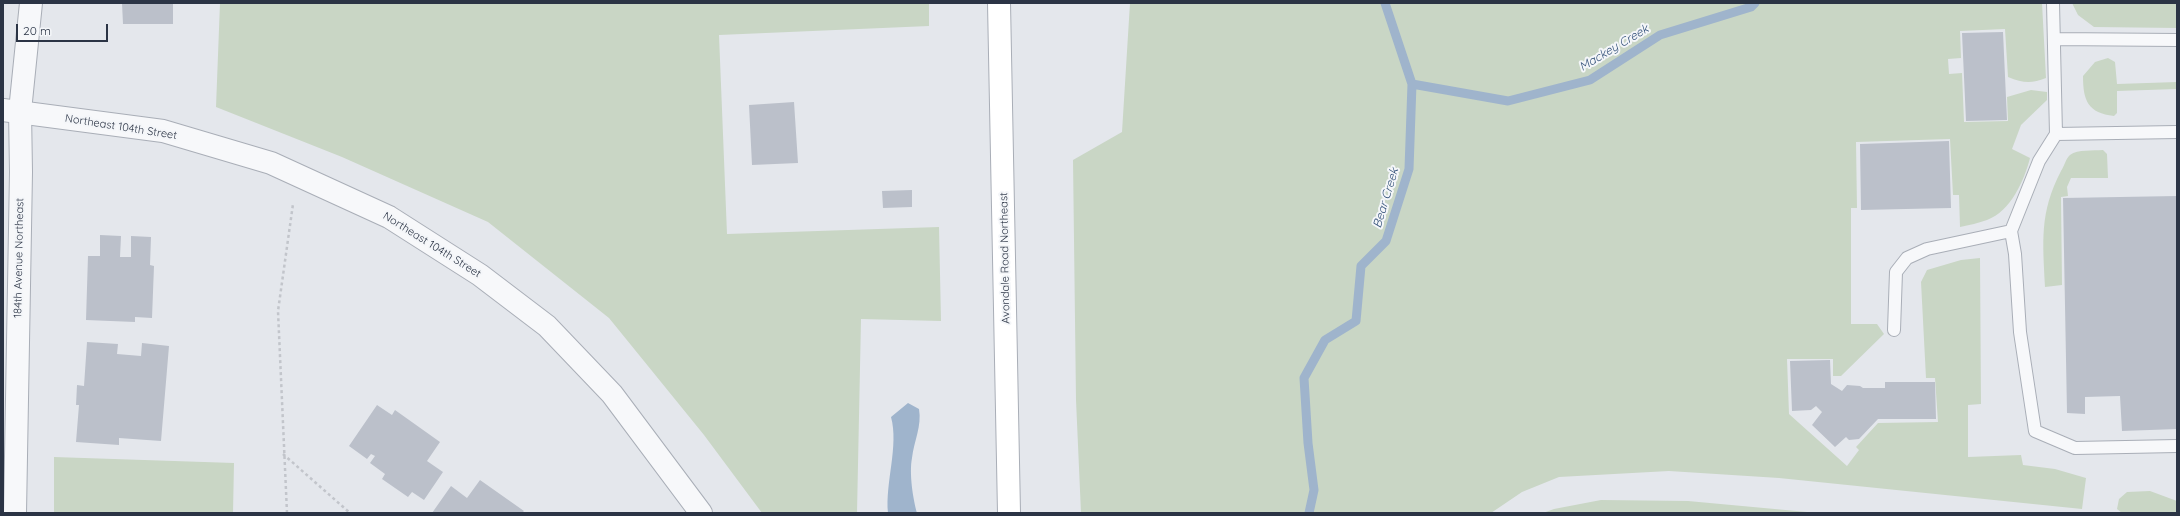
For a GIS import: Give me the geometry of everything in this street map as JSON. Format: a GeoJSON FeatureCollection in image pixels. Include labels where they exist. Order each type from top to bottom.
{"type":"FeatureCollection","features":[{"type":"Feature","properties":{"kind":"main road","name":"Avondale Road Northeast"},"geometry":{"type":"LineString","coordinates":[[999,3],[1009,513]]}},
{"type":"Feature","properties":{"kind":"street","name":"184th Avenue Northeast"},"geometry":{"type":"LineString","coordinates":[[15,513],[10,361],[21,172],[11,111],[31,3]]}},
{"type":"Feature","properties":{"kind":"street","name":"Northeast 104th Street"},"geometry":{"type":"LineString","coordinates":[[11,111],[163,131],[271,163],[389,217],[480,275],[547,326],[612,394],[701,513]]}},
{"type":"Feature","properties":{"kind":"lane"},"geometry":{"type":"LineString","coordinates":[[2053,3],[2056,134],[2039,161],[2011,231],[2015,254],[2020,332],[2035,431],[2075,448],[2177,446]]}},
{"type":"Feature","properties":{"kind":"lane"},"geometry":{"type":"LineString","coordinates":[[2054,39],[2177,40]]}},
{"type":"Feature","properties":{"kind":"lane"},"geometry":{"type":"LineString","coordinates":[[2056,134],[2177,132]]}},
{"type":"Feature","properties":{"kind":"lane"},"geometry":{"type":"LineString","coordinates":[[1894,330],[1896,272],[1906,258],[1927,249],[2011,231]]}},
{"type":"Feature","properties":{"kind":"path"},"geometry":{"type":"LineString","coordinates":[[287,513],[283,454],[278,311],[293,204]]}},
{"type":"Feature","properties":{"kind":"path"},"geometry":{"type":"LineString","coordinates":[[283,454],[350,513]]}},
{"type":"Feature","properties":{"kind":"green space"},"geometry":{"type":"Polygon","coordinates":[[[220,3],[929,3],[929,26],[719,35],[727,234],[939,227],[941,321],[861,319],[857,513],[762,513],[704,435],[609,318],[488,222],[342,157],[216,107],[220,3]]]}},
{"type":"Feature","properties":{"kind":"green space"},"geometry":{"type":"Polygon","coordinates":[[[1130,3],[2042,3],[2046,78],[2027,82],[2018,81],[2008,77],[2005,29],[1960,31],[1961,58],[1948,59],[1949,74],[1962,73],[1964,122],[2008,121],[2007,97],[2031,90],[2047,92],[2047,100],[2021,125],[2012,149],[2030,158],[2024,176],[2010,202],[1995,216],[1984,221],[1960,227],[1959,195],[1953,195],[1950,139],[1856,142],[1857,208],[1851,208],[1851,324],[1877,324],[1884,334],[1841,376],[1833,376],[1833,359],[1787,359],[1789,414],[1847,466],[1859,450],[1856,447],[1878,423],[1938,422],[1935,378],[1926,378],[1921,282],[1927,270],[1961,260],[1980,258],[1981,404],[1968,405],[1968,457],[2021,455],[2023,465],[2055,469],[2086,478],[2082,509],[1779,478],[1669,471],[1559,477],[1522,492],[1491,513],[1081,513],[1076,400],[1073,160],[1122,132],[1130,3]]]}},
{"type":"Feature","properties":{"kind":"green space"},"geometry":{"type":"Polygon","coordinates":[[[2072,3],[2177,3],[2177,28],[2094,27],[2078,15],[2072,3]]]}},
{"type":"Feature","properties":{"kind":"green space"},"geometry":{"type":"Polygon","coordinates":[[[2108,58],[2115,62],[2117,84],[2177,82],[2177,89],[2117,91],[2117,113],[2114,116],[2098,112],[2093,109],[2086,99],[2083,76],[2095,62],[2108,58]]]}},
{"type":"Feature","properties":{"kind":"green space"},"geometry":{"type":"Polygon","coordinates":[[[2103,150],[2107,154],[2108,178],[2071,178],[2067,187],[2068,196],[2061,197],[2062,285],[2045,287],[2043,242],[2044,228],[2049,201],[2054,186],[2066,160],[2070,155],[2081,151],[2103,150]]]}},
{"type":"Feature","properties":{"kind":"green space"},"geometry":{"type":"Polygon","coordinates":[[[54,457],[234,463],[233,513],[54,513],[54,457]]]}},
{"type":"Feature","properties":{"kind":"green space"},"geometry":{"type":"Polygon","coordinates":[[[2150,491],[2177,501],[2177,513],[2122,513],[2117,509],[2119,499],[2127,492],[2150,491]]]}},
{"type":"Feature","properties":{"kind":"green space"},"geometry":{"type":"Polygon","coordinates":[[[1601,500],[1688,501],[1818,513],[1543,513],[1554,509],[1601,500]]]}},
{"type":"Feature","properties":{"kind":"water"},"geometry":{"type":"Polygon","coordinates":[[[908,403],[919,409],[920,415],[911,464],[911,478],[917,513],[888,513],[888,489],[893,452],[893,428],[891,417],[908,403]]]}},
{"type":"Feature","properties":{"kind":"building"},"geometry":{"type":"Polygon","coordinates":[[[122,3],[173,3],[173,24],[123,24],[122,3]]]}},
{"type":"Feature","properties":{"kind":"building"},"geometry":{"type":"Polygon","coordinates":[[[2003,32],[2007,120],[1966,121],[1962,33],[2003,32]]]}},
{"type":"Feature","properties":{"kind":"building"},"geometry":{"type":"Polygon","coordinates":[[[794,102],[798,163],[752,165],[749,105],[794,102]]]}},
{"type":"Feature","properties":{"kind":"building"},"geometry":{"type":"Polygon","coordinates":[[[1949,141],[1951,208],[1861,210],[1860,144],[1949,141]]]}},
{"type":"Feature","properties":{"kind":"building"},"geometry":{"type":"Polygon","coordinates":[[[912,190],[912,207],[883,208],[882,191],[912,190]]]}},
{"type":"Feature","properties":{"kind":"building"},"geometry":{"type":"Polygon","coordinates":[[[2177,196],[2177,429],[2122,431],[2120,396],[2085,397],[2085,414],[2067,413],[2063,198],[2177,196]]]}},
{"type":"Feature","properties":{"kind":"building"},"geometry":{"type":"Polygon","coordinates":[[[100,235],[121,236],[120,257],[131,257],[131,236],[151,237],[150,265],[154,266],[152,318],[135,317],[135,322],[86,320],[88,256],[100,256],[100,235]]]}},
{"type":"Feature","properties":{"kind":"building"},"geometry":{"type":"Polygon","coordinates":[[[87,342],[118,344],[117,354],[141,356],[142,343],[169,346],[161,441],[119,438],[119,445],[76,442],[79,405],[76,405],[77,385],[84,386],[87,342]]]}},
{"type":"Feature","properties":{"kind":"building"},"geometry":{"type":"Polygon","coordinates":[[[1830,360],[1831,384],[1842,391],[1847,385],[1860,386],[1863,388],[1885,388],[1885,382],[1935,382],[1936,419],[1878,419],[1859,439],[1849,440],[1846,437],[1835,447],[1812,425],[1822,412],[1816,406],[1811,410],[1792,411],[1790,361],[1830,360]]]}},
{"type":"Feature","properties":{"kind":"building"},"geometry":{"type":"Polygon","coordinates":[[[377,405],[392,415],[395,410],[440,442],[427,461],[443,472],[424,500],[412,492],[408,497],[382,479],[385,474],[370,463],[375,456],[371,454],[367,459],[349,446],[377,405]]]}},
{"type":"Feature","properties":{"kind":"building"},"geometry":{"type":"Polygon","coordinates":[[[480,480],[524,511],[522,513],[432,513],[451,486],[467,498],[480,480]]]}},
{"type":"Feature","properties":{"kind":"waterway","name":"Bear Creek"},"geometry":{"type":"LineString","coordinates":[[1309,513],[1314,490],[1308,443],[1304,378],[1325,340],[1356,321],[1361,266],[1386,241],[1409,169],[1412,84],[1385,3]]}},
{"type":"Feature","properties":{"kind":"waterway","name":"Mackey Creek"},"geometry":{"type":"LineString","coordinates":[[1412,84],[1508,101],[1590,80],[1660,35],[1751,7],[1755,3]]}}]}
